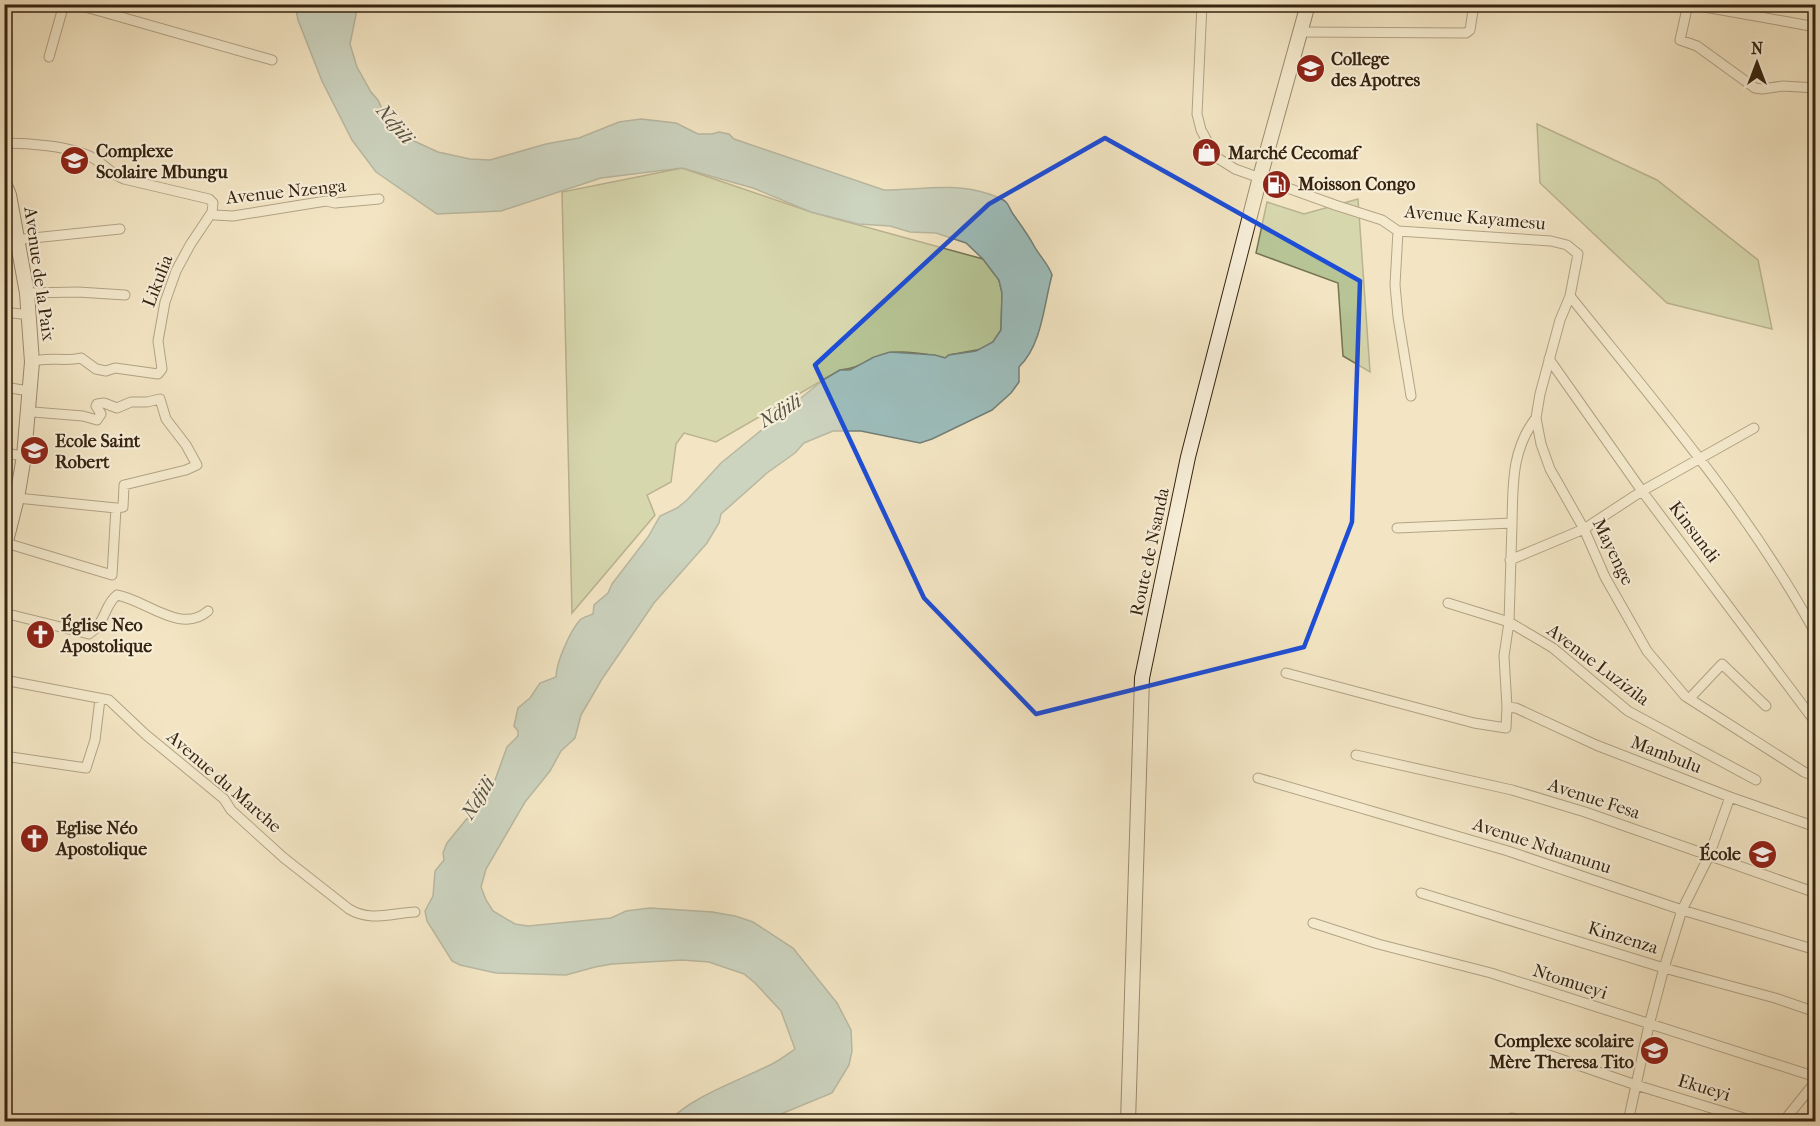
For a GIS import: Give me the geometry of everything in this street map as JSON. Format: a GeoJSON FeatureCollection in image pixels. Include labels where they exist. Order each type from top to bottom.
{"type":"FeatureCollection","features":[{"type":"Feature","properties":{"kind":"street"},"geometry":{"type":"LineString","coordinates":[[49,57],[64,4]]}},
{"type":"Feature","properties":{"kind":"street"},"geometry":{"type":"LineString","coordinates":[[75,4],[272,60]]}},
{"type":"Feature","properties":{"kind":"street","name":"Avenue Kayamesu"},"geometry":{"type":"LineString","coordinates":[[1202,4],[1197,114],[1201,130],[1216,156],[1235,169],[1335,206],[1382,219],[1398,231],[1551,241],[1573,248],[1578,254],[1578,261]]}},
{"type":"Feature","properties":{"kind":"street","name":"Route de Nsanda"},"geometry":{"type":"LineString","coordinates":[[1128,1122],[1142,678],[1188,458],[1260,177],[1308,4]]}},
{"type":"Feature","properties":{"kind":"street"},"geometry":{"type":"LineString","coordinates":[[1300,32],[1469,33],[1474,4]]}},
{"type":"Feature","properties":{"kind":"street"},"geometry":{"type":"LineString","coordinates":[[1815,27],[1688,4],[1680,40],[1697,46],[1755,88],[1783,86],[1815,88]]}},
{"type":"Feature","properties":{"kind":"street","name":"Avenue Nzenga"},"geometry":{"type":"LineString","coordinates":[[4,143],[42,144],[92,157],[117,177],[209,199],[213,203],[212,212],[215,215],[233,216],[326,201],[335,203],[379,199]]}},
{"type":"Feature","properties":{"kind":"street","name":"Avenue de la Paix"},"geometry":{"type":"LineString","coordinates":[[4,183],[9,195],[12,241],[27,293],[32,362],[24,456],[17,498],[5,546]]}},
{"type":"Feature","properties":{"kind":"street","name":"Likulia"},"geometry":{"type":"LineString","coordinates":[[32,362],[39,359],[65,361],[81,358],[96,369],[106,372],[115,368],[158,374],[162,369],[158,341],[165,302],[176,271],[212,212]]}},
{"type":"Feature","properties":{"kind":"street"},"geometry":{"type":"LineString","coordinates":[[12,241],[120,229]]}},
{"type":"Feature","properties":{"kind":"street"},"geometry":{"type":"LineString","coordinates":[[1398,231],[1395,285],[1398,317],[1412,396]]}},
{"type":"Feature","properties":{"kind":"street","name":"Mayenge"},"geometry":{"type":"LineString","coordinates":[[1578,261],[1570,296],[1560,320],[1549,359],[1536,418],[1541,444],[1550,469],[1584,529],[1605,577],[1637,635],[1647,651],[1670,678],[1686,696],[1755,742],[1815,777]]}},
{"type":"Feature","properties":{"kind":"street"},"geometry":{"type":"LineString","coordinates":[[27,293],[78,292],[125,295]]}},
{"type":"Feature","properties":{"kind":"street"},"geometry":{"type":"LineString","coordinates":[[1570,296],[1700,459],[1788,584],[1815,634]]}},
{"type":"Feature","properties":{"kind":"street"},"geometry":{"type":"LineString","coordinates":[[4,312],[30,315]]}},
{"type":"Feature","properties":{"kind":"street","name":"Kinsundi"},"geometry":{"type":"LineString","coordinates":[[1549,359],[1642,491],[1815,723]]}},
{"type":"Feature","properties":{"kind":"street"},"geometry":{"type":"LineString","coordinates":[[4,387],[30,391]]}},
{"type":"Feature","properties":{"kind":"street"},"geometry":{"type":"LineString","coordinates":[[5,546],[112,575],[124,485],[173,474],[197,465],[186,445],[166,419],[160,399],[131,402],[117,408],[104,403],[97,404],[101,414],[97,420],[83,416],[33,412],[28,414]]}},
{"type":"Feature","properties":{"kind":"street"},"geometry":{"type":"LineString","coordinates":[[1286,673],[1474,723],[1506,728],[1508,706],[1504,656],[1509,622],[1512,491],[1516,458],[1522,440],[1536,418]]}},
{"type":"Feature","properties":{"kind":"street"},"geometry":{"type":"LineString","coordinates":[[1510,560],[1584,529],[1642,491],[1754,428]]}},
{"type":"Feature","properties":{"kind":"street"},"geometry":{"type":"LineString","coordinates":[[4,453],[24,456]]}},
{"type":"Feature","properties":{"kind":"street"},"geometry":{"type":"LineString","coordinates":[[17,498],[120,507]]}},
{"type":"Feature","properties":{"kind":"street"},"geometry":{"type":"LineString","coordinates":[[1397,528],[1512,523]]}},
{"type":"Feature","properties":{"kind":"street"},"geometry":{"type":"LineString","coordinates":[[4,613],[89,634],[98,629],[112,599],[117,595],[129,597],[155,611],[187,621],[195,620],[207,611]]}},
{"type":"Feature","properties":{"kind":"street"},"geometry":{"type":"LineString","coordinates":[[1448,603],[1509,622]]}},
{"type":"Feature","properties":{"kind":"street","name":"Avenue Luzizila"},"geometry":{"type":"LineString","coordinates":[[1509,622],[1553,648],[1628,711],[1756,780]]}},
{"type":"Feature","properties":{"kind":"street"},"geometry":{"type":"LineString","coordinates":[[1690,698],[1722,664],[1766,706]]}},
{"type":"Feature","properties":{"kind":"street","name":"Avenue du Marche"},"geometry":{"type":"LineString","coordinates":[[4,680],[108,700],[145,734],[224,799],[231,810],[284,858],[349,909],[358,915],[369,917],[415,912]]}},
{"type":"Feature","properties":{"kind":"street"},"geometry":{"type":"LineString","coordinates":[[4,756],[86,768],[95,740],[100,699]]}},
{"type":"Feature","properties":{"kind":"street","name":"Mambulu"},"geometry":{"type":"LineString","coordinates":[[1508,706],[1596,745],[1815,827]]}},
{"type":"Feature","properties":{"kind":"street","name":"Avenue Fesa"},"geometry":{"type":"LineString","coordinates":[[1356,755],[1512,790],[1585,812],[1815,893]]}},
{"type":"Feature","properties":{"kind":"street","name":"Avenue Nduanunu"},"geometry":{"type":"LineString","coordinates":[[1258,778],[1508,851],[1683,910],[1815,950]]}},
{"type":"Feature","properties":{"kind":"street"},"geometry":{"type":"LineString","coordinates":[[1628,1122],[1649,1024],[1664,968],[1683,910],[1709,856],[1730,797]]}},
{"type":"Feature","properties":{"kind":"street","name":"Kinzenza"},"geometry":{"type":"LineString","coordinates":[[1421,892],[1664,968],[1775,998],[1815,1012]]}},
{"type":"Feature","properties":{"kind":"street","name":"Ntomueyi"},"geometry":{"type":"LineString","coordinates":[[1313,923],[1378,944],[1491,974],[1713,1043],[1815,1079]]}},
{"type":"Feature","properties":{"kind":"street","name":"Ekueyi"},"geometry":{"type":"LineString","coordinates":[[1540,1052],[1756,1122]]}},
{"type":"Feature","properties":{"kind":"street"},"geometry":{"type":"LineString","coordinates":[[1783,1122],[1815,1079]]}},
{"type":"Feature","properties":{"kind":"street"},"geometry":{"type":"LineString","coordinates":[[1512,1118],[1530,1122]]}},
{"type":"Feature","properties":{"kind":"highlighted area"},"geometry":{"type":"Polygon","coordinates":[[[1105,138],[1360,281],[1352,522],[1304,647],[1036,714],[924,598],[815,365],[989,204],[1105,138]]]}},
{"type":"Feature","properties":{"kind":"green space"},"geometry":{"type":"Polygon","coordinates":[[[1537,124],[1657,180],[1758,260],[1772,329],[1667,303],[1540,183],[1537,124]]]}},
{"type":"Feature","properties":{"kind":"green space"},"geometry":{"type":"Polygon","coordinates":[[[682,168],[811,212],[983,259],[999,280],[1002,293],[1001,330],[993,342],[982,349],[949,355],[945,358],[916,353],[888,353],[853,368],[840,370],[716,442],[684,433],[676,444],[671,482],[647,495],[655,515],[572,613],[562,192],[682,168]]]}},
{"type":"Feature","properties":{"kind":"green space"},"geometry":{"type":"Polygon","coordinates":[[[1358,199],[1370,372],[1343,356],[1338,283],[1256,253],[1267,202],[1304,214],[1358,199]]]}},
{"type":"Feature","properties":{"kind":"water"},"geometry":{"type":"Polygon","coordinates":[[[295,5],[358,5],[350,44],[357,67],[378,100],[390,127],[403,136],[438,152],[470,159],[490,160],[546,144],[579,138],[619,122],[641,119],[676,123],[698,134],[719,132],[729,134],[734,139],[884,190],[950,187],[976,190],[998,197],[1007,203],[1052,275],[1037,336],[1027,358],[1019,367],[1019,382],[1011,393],[992,410],[920,443],[861,431],[833,431],[804,443],[721,514],[719,523],[707,543],[654,603],[602,679],[581,715],[575,738],[561,751],[550,771],[525,802],[486,869],[481,887],[493,911],[515,924],[528,926],[611,918],[626,911],[650,908],[712,912],[753,922],[793,948],[837,1003],[851,1030],[852,1051],[849,1065],[832,1093],[764,1121],[670,1121],[690,1104],[772,1064],[795,1049],[781,1011],[755,983],[744,974],[709,962],[682,960],[612,964],[566,975],[496,973],[452,961],[427,921],[425,911],[433,896],[435,871],[444,860],[443,853],[447,843],[483,799],[495,780],[507,747],[518,736],[518,731],[514,726],[518,708],[530,698],[540,683],[556,677],[561,656],[576,625],[581,619],[593,614],[594,605],[608,593],[612,584],[648,537],[660,516],[687,500],[721,463],[823,380],[840,370],[850,370],[874,357],[890,352],[935,355],[945,358],[949,355],[976,351],[993,342],[1001,330],[1002,293],[999,280],[983,259],[966,243],[936,233],[910,232],[890,226],[858,224],[811,212],[753,188],[682,168],[601,178],[501,211],[437,214],[376,172],[352,140],[322,81],[298,20],[295,5]]]}},
{"type":"Feature","properties":{"kind":"place","name":"College des Apotres"},"geometry":{"type":"Point","coordinates":[1310,69]}},
{"type":"Feature","properties":{"kind":"place","name":"Marché Cecomaf"},"geometry":{"type":"Point","coordinates":[1207,153]}},
{"type":"Feature","properties":{"kind":"place","name":"Complexe Scolaire Mbungu"},"geometry":{"type":"Point","coordinates":[75,161]}},
{"type":"Feature","properties":{"kind":"place","name":"Moisson Congo"},"geometry":{"type":"Point","coordinates":[1277,184]}},
{"type":"Feature","properties":{"kind":"place","name":"Ecole Saint Robert"},"geometry":{"type":"Point","coordinates":[34,451]}},
{"type":"Feature","properties":{"kind":"place","name":"Église Neo Apostolique"},"geometry":{"type":"Point","coordinates":[40,635]}},
{"type":"Feature","properties":{"kind":"place","name":"Eglise Néo Apostolique"},"geometry":{"type":"Point","coordinates":[35,838]}},
{"type":"Feature","properties":{"kind":"place","name":"École"},"geometry":{"type":"Point","coordinates":[1762,854]}},
{"type":"Feature","properties":{"kind":"place","name":"Complexe scolaire Mère Theresa Tito"},"geometry":{"type":"Point","coordinates":[1655,1051]}},
{"type":"Feature","properties":{"kind":"water label","name":"Ndjili"},"geometry":{"type":"Point","coordinates":[395,124]}},
{"type":"Feature","properties":{"kind":"water label","name":"Ndjili"},"geometry":{"type":"Point","coordinates":[780,411]}},
{"type":"Feature","properties":{"kind":"water label","name":"Ndjili"},"geometry":{"type":"Point","coordinates":[478,798]}}]}
